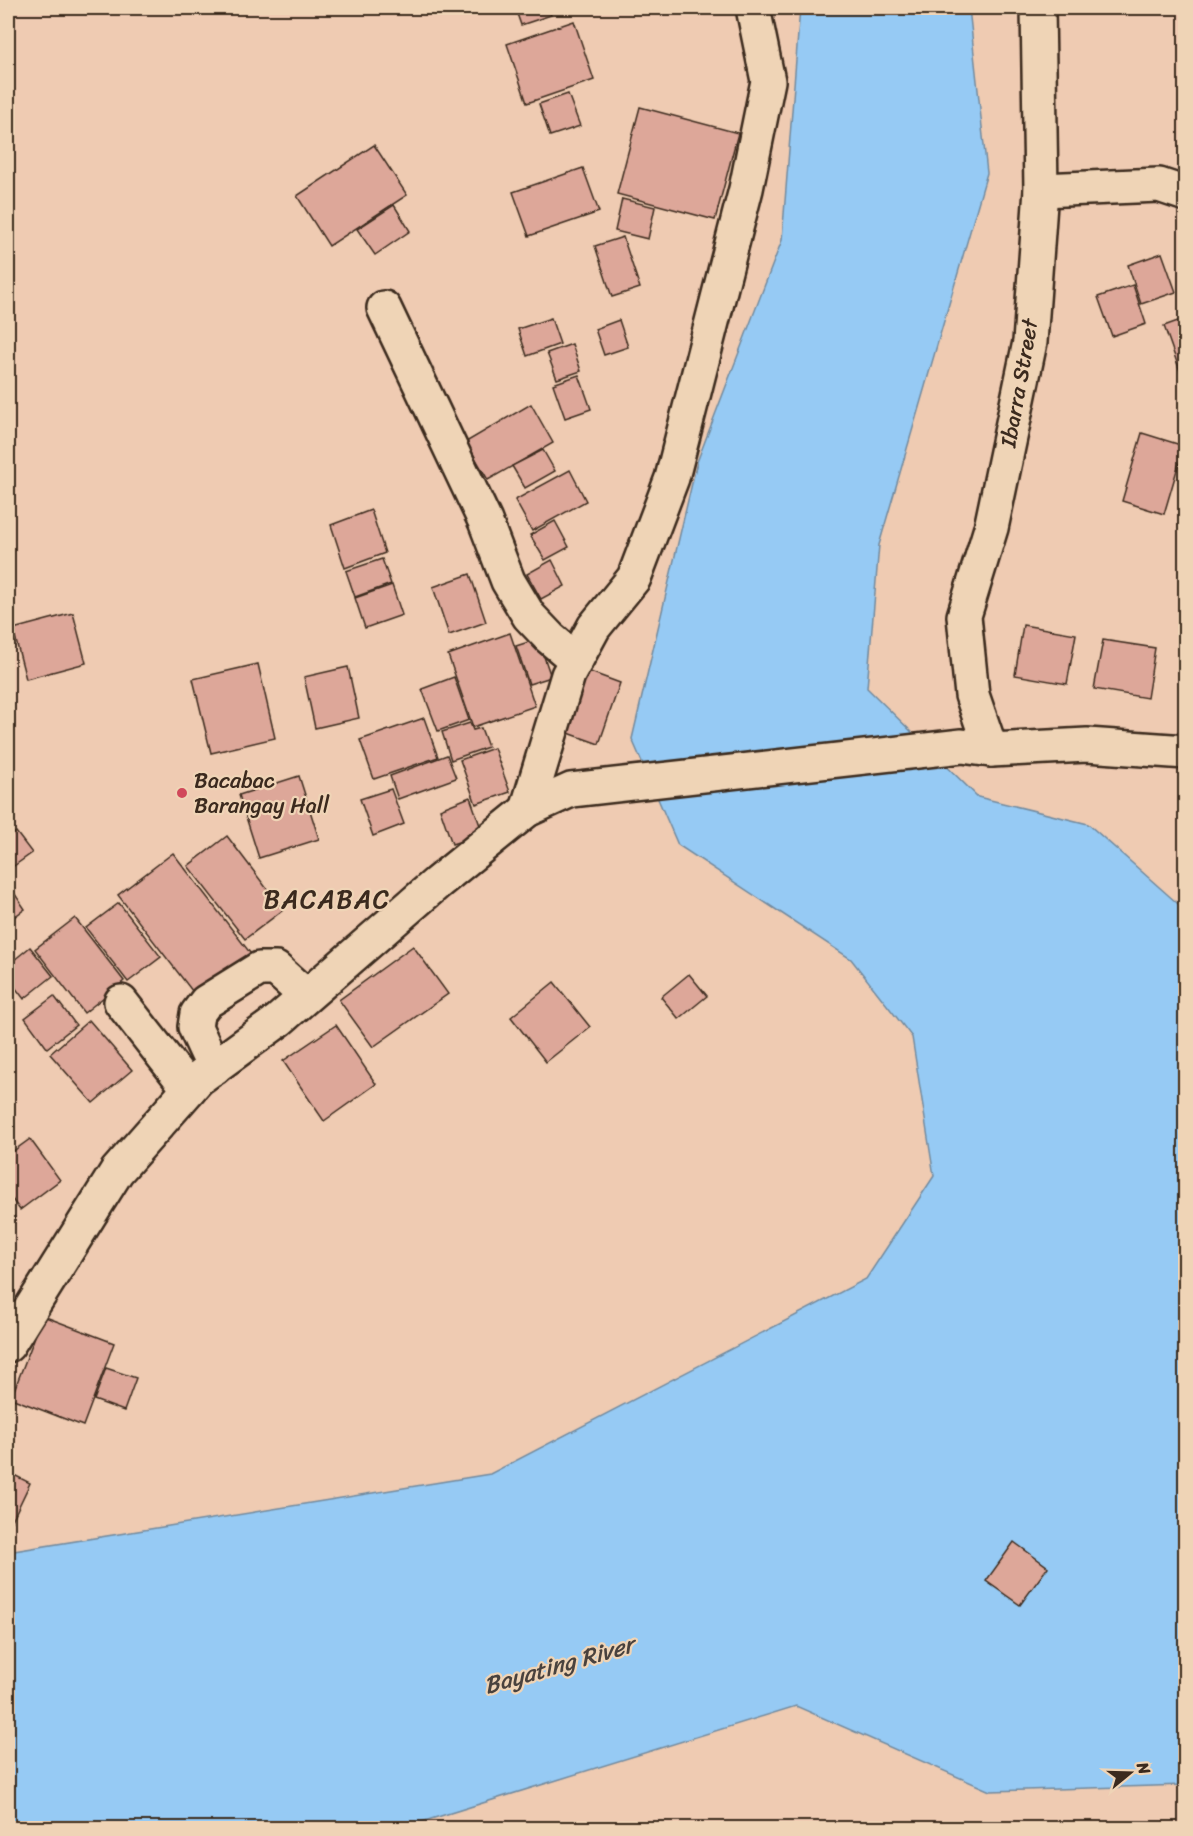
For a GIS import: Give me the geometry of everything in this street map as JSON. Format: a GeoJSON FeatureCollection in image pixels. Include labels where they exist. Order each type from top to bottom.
{"type":"FeatureCollection","features":[{"type":"Feature","properties":{"kind":"street"},"geometry":{"type":"LineString","coordinates":[[527,810],[568,675],[594,627],[634,578],[672,478],[746,189],[768,81],[753,8]]}},
{"type":"Feature","properties":{"kind":"street","name":"Ibarra Street"},"geometry":{"type":"LineString","coordinates":[[976,748],[964,616],[991,528],[1030,342],[1041,190],[1038,8]]}},
{"type":"Feature","properties":{"kind":"street"},"geometry":{"type":"LineString","coordinates":[[1041,190],[1159,185],[1185,194]]}},
{"type":"Feature","properties":{"kind":"street"},"geometry":{"type":"LineString","coordinates":[[384,308],[485,521],[508,581],[530,616],[550,638],[576,660]]}},
{"type":"Feature","properties":{"kind":"street"},"geometry":{"type":"LineString","coordinates":[[8,1345],[117,1171],[198,1079],[279,1020],[437,883],[527,810],[571,790],[976,748],[1087,745],[1185,752]]}},
{"type":"Feature","properties":{"kind":"street"},"geometry":{"type":"LineString","coordinates":[[214,1068],[195,1027],[196,1014],[206,1002],[259,969],[276,969],[306,996]]}},
{"type":"Feature","properties":{"kind":"street"},"geometry":{"type":"LineString","coordinates":[[121,1002],[189,1089]]}},
{"type":"Feature","properties":{"kind":"water","name":"Bayating River"},"geometry":{"type":"Polygon","coordinates":[[[800,8],[969,8],[987,173],[879,545],[867,688],[978,797],[1088,824],[1185,910],[1185,1785],[990,1791],[796,1706],[402,1828],[8,1828],[8,1552],[490,1474],[866,1279],[934,1176],[912,1037],[851,959],[678,845],[632,739],[697,462],[782,240],[800,8]]]}},
{"type":"Feature","properties":{"kind":"building"},"geometry":{"type":"Polygon","coordinates":[[[515,8],[548,8],[551,15],[521,25],[515,8]]]}},
{"type":"Feature","properties":{"kind":"building"},"geometry":{"type":"Polygon","coordinates":[[[574,21],[594,80],[527,103],[507,44],[574,21]]]}},
{"type":"Feature","properties":{"kind":"building"},"geometry":{"type":"Polygon","coordinates":[[[568,94],[580,126],[550,136],[539,104],[568,94]]]}},
{"type":"Feature","properties":{"kind":"building"},"geometry":{"type":"Polygon","coordinates":[[[640,107],[738,133],[715,220],[617,194],[640,107]]]}},
{"type":"Feature","properties":{"kind":"building"},"geometry":{"type":"Polygon","coordinates":[[[374,145],[407,195],[329,246],[297,196],[374,145]]]}},
{"type":"Feature","properties":{"kind":"building"},"geometry":{"type":"Polygon","coordinates":[[[583,168],[599,212],[529,236],[513,192],[583,168]]]}},
{"type":"Feature","properties":{"kind":"building"},"geometry":{"type":"Polygon","coordinates":[[[622,199],[655,207],[648,239],[615,231],[622,199]]]}},
{"type":"Feature","properties":{"kind":"building"},"geometry":{"type":"Polygon","coordinates":[[[394,205],[410,231],[375,255],[357,229],[394,205]]]}},
{"type":"Feature","properties":{"kind":"building"},"geometry":{"type":"Polygon","coordinates":[[[623,237],[640,288],[612,297],[595,246],[623,237]]]}},
{"type":"Feature","properties":{"kind":"building"},"geometry":{"type":"Polygon","coordinates":[[[1162,253],[1176,292],[1141,304],[1128,265],[1162,253]]]}},
{"type":"Feature","properties":{"kind":"building"},"geometry":{"type":"Polygon","coordinates":[[[1133,285],[1146,324],[1112,336],[1098,297],[1133,285]]]}},
{"type":"Feature","properties":{"kind":"building"},"geometry":{"type":"Polygon","coordinates":[[[551,318],[560,344],[527,356],[518,329],[551,318]]]}},
{"type":"Feature","properties":{"kind":"building"},"geometry":{"type":"Polygon","coordinates":[[[1186,318],[1186,369],[1180,371],[1164,326],[1186,318]]]}},
{"type":"Feature","properties":{"kind":"building"},"geometry":{"type":"Polygon","coordinates":[[[619,320],[628,347],[604,355],[595,329],[619,320]]]}},
{"type":"Feature","properties":{"kind":"building"},"geometry":{"type":"Polygon","coordinates":[[[572,344],[581,371],[557,379],[547,353],[572,344]]]}},
{"type":"Feature","properties":{"kind":"building"},"geometry":{"type":"Polygon","coordinates":[[[579,375],[591,409],[565,418],[553,384],[579,375]]]}},
{"type":"Feature","properties":{"kind":"building"},"geometry":{"type":"Polygon","coordinates":[[[531,404],[553,443],[488,480],[466,442],[531,404]]]}},
{"type":"Feature","properties":{"kind":"building"},"geometry":{"type":"Polygon","coordinates":[[[1142,433],[1184,446],[1164,514],[1122,501],[1142,433]]]}},
{"type":"Feature","properties":{"kind":"building"},"geometry":{"type":"Polygon","coordinates":[[[543,450],[555,471],[525,488],[512,466],[543,450]]]}},
{"type":"Feature","properties":{"kind":"building"},"geometry":{"type":"Polygon","coordinates":[[[570,470],[586,501],[532,531],[515,500],[570,470]]]}},
{"type":"Feature","properties":{"kind":"building"},"geometry":{"type":"Polygon","coordinates":[[[371,510],[385,553],[345,568],[331,525],[371,510]]]}},
{"type":"Feature","properties":{"kind":"building"},"geometry":{"type":"Polygon","coordinates":[[[555,521],[569,547],[545,560],[530,535],[555,521]]]}},
{"type":"Feature","properties":{"kind":"building"},"geometry":{"type":"Polygon","coordinates":[[[382,559],[391,584],[355,597],[346,571],[382,559]]]}},
{"type":"Feature","properties":{"kind":"building"},"geometry":{"type":"Polygon","coordinates":[[[552,560],[565,586],[541,599],[527,574],[552,560]]]}},
{"type":"Feature","properties":{"kind":"building"},"geometry":{"type":"Polygon","coordinates":[[[470,574],[486,622],[449,635],[433,587],[470,574]]]}},
{"type":"Feature","properties":{"kind":"building"},"geometry":{"type":"Polygon","coordinates":[[[392,585],[402,615],[365,628],[355,598],[392,585]]]}},
{"type":"Feature","properties":{"kind":"building"},"geometry":{"type":"Polygon","coordinates":[[[73,613],[86,663],[26,679],[13,629],[73,613]]]}},
{"type":"Feature","properties":{"kind":"building"},"geometry":{"type":"Polygon","coordinates":[[[1023,625],[1076,634],[1067,684],[1015,675],[1023,625]]]}},
{"type":"Feature","properties":{"kind":"building"},"geometry":{"type":"Polygon","coordinates":[[[510,633],[535,706],[473,727],[448,655],[510,633]]]}},
{"type":"Feature","properties":{"kind":"building"},"geometry":{"type":"Polygon","coordinates":[[[538,639],[551,677],[529,684],[516,646],[538,639]]]}},
{"type":"Feature","properties":{"kind":"building"},"geometry":{"type":"Polygon","coordinates":[[[1103,640],[1155,648],[1147,698],[1094,689],[1103,640]]]}},
{"type":"Feature","properties":{"kind":"building"},"geometry":{"type":"Polygon","coordinates":[[[258,664],[275,738],[211,753],[193,679],[258,664]]]}},
{"type":"Feature","properties":{"kind":"building"},"geometry":{"type":"Polygon","coordinates":[[[348,667],[359,718],[315,728],[304,677],[348,667]]]}},
{"type":"Feature","properties":{"kind":"building"},"geometry":{"type":"Polygon","coordinates":[[[582,669],[620,683],[599,744],[560,730],[582,669]]]}},
{"type":"Feature","properties":{"kind":"building"},"geometry":{"type":"Polygon","coordinates":[[[454,677],[469,720],[438,731],[422,689],[454,677]]]}},
{"type":"Feature","properties":{"kind":"building"},"geometry":{"type":"Polygon","coordinates":[[[424,718],[438,757],[374,779],[360,740],[424,718]]]}},
{"type":"Feature","properties":{"kind":"building"},"geometry":{"type":"Polygon","coordinates":[[[470,723],[473,730],[481,728],[488,747],[451,760],[442,732],[470,723]]]}},
{"type":"Feature","properties":{"kind":"building"},"geometry":{"type":"Polygon","coordinates":[[[494,748],[510,792],[476,804],[460,760],[494,748]]]}},
{"type":"Feature","properties":{"kind":"building"},"geometry":{"type":"Polygon","coordinates":[[[447,755],[456,778],[398,799],[390,776],[447,755]]]}},
{"type":"Feature","properties":{"kind":"building"},"geometry":{"type":"Polygon","coordinates":[[[299,776],[319,839],[259,858],[239,795],[299,776]]]}},
{"type":"Feature","properties":{"kind":"building"},"geometry":{"type":"Polygon","coordinates":[[[391,789],[404,824],[373,836],[360,799],[391,789]]]}},
{"type":"Feature","properties":{"kind":"building"},"geometry":{"type":"Polygon","coordinates":[[[470,797],[483,834],[452,844],[440,809],[470,797]]]}},
{"type":"Feature","properties":{"kind":"building"},"geometry":{"type":"Polygon","coordinates":[[[16,832],[32,853],[11,868],[8,863],[8,838],[16,832]]]}},
{"type":"Feature","properties":{"kind":"building"},"geometry":{"type":"Polygon","coordinates":[[[227,836],[283,910],[245,939],[188,866],[227,836]]]}},
{"type":"Feature","properties":{"kind":"building"},"geometry":{"type":"Polygon","coordinates":[[[173,853],[251,954],[196,996],[118,895],[173,853]]]}},
{"type":"Feature","properties":{"kind":"building"},"geometry":{"type":"Polygon","coordinates":[[[8,884],[25,909],[8,921],[8,884]]]}},
{"type":"Feature","properties":{"kind":"building"},"geometry":{"type":"Polygon","coordinates":[[[119,903],[161,957],[128,982],[86,928],[119,903]]]}},
{"type":"Feature","properties":{"kind":"building"},"geometry":{"type":"Polygon","coordinates":[[[75,918],[124,981],[84,1013],[35,949],[75,918]]]}},
{"type":"Feature","properties":{"kind":"building"},"geometry":{"type":"Polygon","coordinates":[[[413,946],[448,994],[373,1047],[339,1000],[413,946]]]}},
{"type":"Feature","properties":{"kind":"building"},"geometry":{"type":"Polygon","coordinates":[[[30,947],[53,976],[24,999],[8,978],[8,965],[30,947]]]}},
{"type":"Feature","properties":{"kind":"building"},"geometry":{"type":"Polygon","coordinates":[[[689,974],[707,996],[679,1019],[661,997],[689,974]]]}},
{"type":"Feature","properties":{"kind":"building"},"geometry":{"type":"Polygon","coordinates":[[[554,982],[590,1027],[546,1062],[511,1017],[554,982]]]}},
{"type":"Feature","properties":{"kind":"building"},"geometry":{"type":"Polygon","coordinates":[[[54,996],[76,1025],[47,1048],[25,1018],[54,996]]]}},
{"type":"Feature","properties":{"kind":"building"},"geometry":{"type":"Polygon","coordinates":[[[89,1020],[132,1070],[93,1103],[50,1054],[89,1020]]]}},
{"type":"Feature","properties":{"kind":"building"},"geometry":{"type":"Polygon","coordinates":[[[336,1025],[376,1084],[324,1121],[283,1061],[336,1025]]]}},
{"type":"Feature","properties":{"kind":"building"},"geometry":{"type":"Polygon","coordinates":[[[30,1139],[60,1180],[20,1210],[8,1194],[8,1155],[30,1139]]]}},
{"type":"Feature","properties":{"kind":"building"},"geometry":{"type":"Polygon","coordinates":[[[8,1209],[15,1218],[8,1224],[8,1209]]]}},
{"type":"Feature","properties":{"kind":"building"},"geometry":{"type":"Polygon","coordinates":[[[43,1316],[114,1343],[83,1426],[11,1398],[43,1316]]]}},
{"type":"Feature","properties":{"kind":"building"},"geometry":{"type":"Polygon","coordinates":[[[106,1368],[136,1378],[124,1411],[94,1400],[106,1368]]]}},
{"type":"Feature","properties":{"kind":"building"},"geometry":{"type":"Polygon","coordinates":[[[8,1472],[30,1483],[8,1529],[8,1472]]]}},
{"type":"Feature","properties":{"kind":"building"},"geometry":{"type":"Polygon","coordinates":[[[1014,1542],[1048,1567],[1020,1605],[986,1581],[1014,1542]]]}},
{"type":"Feature","properties":{"kind":"place","name":"Bacabac Barangay Hall"},"geometry":{"type":"Point","coordinates":[182,793]}},
{"type":"Feature","properties":{"kind":"district","name":"BACABAC"},"geometry":{"type":"Point","coordinates":[327,899]}}]}
